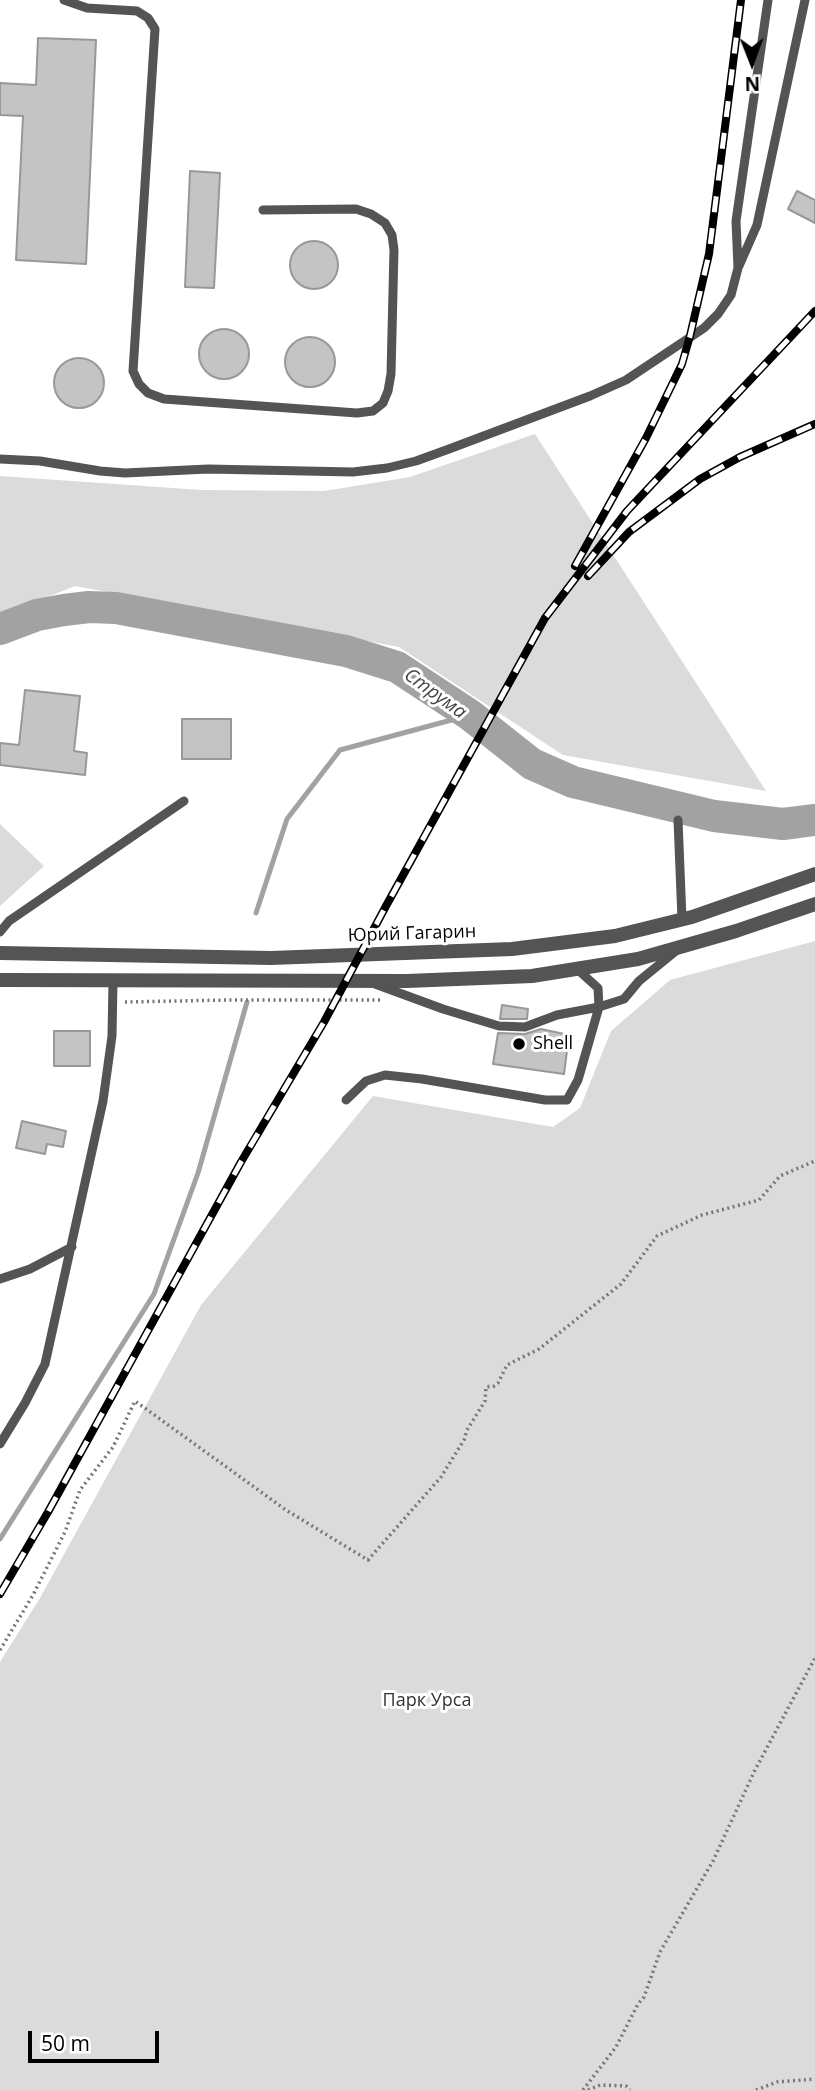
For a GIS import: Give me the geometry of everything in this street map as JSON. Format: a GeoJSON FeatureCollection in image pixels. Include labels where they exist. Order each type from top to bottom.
{"type":"FeatureCollection","features":[{"type":"Feature","properties":{"kind":"street","name":"Юрий Гагарин"},"geometry":{"type":"LineString","coordinates":[[0,953],[271,958],[419,954],[512,948],[615,936],[682,919],[815,874]]}},
{"type":"Feature","properties":{"kind":"street"},"geometry":{"type":"LineString","coordinates":[[0,980],[366,981],[532,976],[638,960],[815,904]]}},
{"type":"Feature","properties":{"kind":"lane"},"geometry":{"type":"LineString","coordinates":[[64,0],[87,8],[137,11],[148,18],[155,29],[133,371],[139,384],[148,393],[164,399],[357,413],[373,411],[383,403],[391,374],[394,250],[392,235],[385,223],[356,209],[263,210]]}},
{"type":"Feature","properties":{"kind":"lane"},"geometry":{"type":"LineString","coordinates":[[738,268],[736,221],[768,0]]}},
{"type":"Feature","properties":{"kind":"lane"},"geometry":{"type":"LineString","coordinates":[[0,459],[40,461],[125,473],[208,468],[353,472],[387,468],[416,461],[626,380],[704,328],[731,295],[738,268],[757,225],[805,0]]}},
{"type":"Feature","properties":{"kind":"lane"},"geometry":{"type":"LineString","coordinates":[[0,932],[9,921],[184,801]]}},
{"type":"Feature","properties":{"kind":"lane"},"geometry":{"type":"LineString","coordinates":[[678,820],[682,919]]}},
{"type":"Feature","properties":{"kind":"lane"},"geometry":{"type":"LineString","coordinates":[[366,981],[409,998],[499,1026],[526,1027],[557,1015],[624,999],[639,981],[680,947]]}},
{"type":"Feature","properties":{"kind":"lane"},"geometry":{"type":"LineString","coordinates":[[346,1100],[366,1081],[385,1075],[545,1100],[567,1100],[578,1080],[599,1007],[598,989],[577,969]]}},
{"type":"Feature","properties":{"kind":"lane"},"geometry":{"type":"LineString","coordinates":[[0,1444],[45,1364],[103,1101],[112,1036],[113,981]]}},
{"type":"Feature","properties":{"kind":"lane"},"geometry":{"type":"LineString","coordinates":[[0,1279],[30,1269],[72,1247]]}},
{"type":"Feature","properties":{"kind":"path"},"geometry":{"type":"LineString","coordinates":[[113,1003],[227,1000],[370,1001],[409,998]]}},
{"type":"Feature","properties":{"kind":"path"},"geometry":{"type":"LineString","coordinates":[[0,1650],[33,1595],[65,1532],[79,1490],[113,1447],[135,1401],[286,1510],[368,1560],[441,1477],[485,1401],[486,1387],[494,1387],[498,1383],[507,1365],[539,1349],[621,1284],[657,1236],[702,1215],[759,1200],[780,1176],[815,1161]]}},
{"type":"Feature","properties":{"kind":"path"},"geometry":{"type":"LineString","coordinates":[[586,2090],[616,2047],[638,2004],[645,1997],[660,1951],[713,1861],[755,1770],[815,1658]]}},
{"type":"Feature","properties":{"kind":"path"},"geometry":{"type":"LineString","coordinates":[[756,2090],[777,2082],[815,2079]]}},
{"type":"Feature","properties":{"kind":"path"},"geometry":{"type":"LineString","coordinates":[[586,2090],[600,2085],[626,2087],[630,2090]]}},
{"type":"Feature","properties":{"kind":"green space"},"geometry":{"type":"Polygon","coordinates":[[[535,434],[766,791],[563,755],[399,647],[75,586],[0,616],[0,476],[202,490],[324,491],[410,477],[535,434]]]}},
{"type":"Feature","properties":{"kind":"green space"},"geometry":{"type":"Polygon","coordinates":[[[0,824],[44,866],[0,906],[0,824]]]}},
{"type":"Feature","properties":{"kind":"green space","name":"Парк Урса"},"geometry":{"type":"Polygon","coordinates":[[[815,941],[815,2090],[0,2090],[0,1662],[40,1598],[201,1305],[373,1096],[553,1127],[580,1108],[611,1031],[670,980],[815,941]]]}},
{"type":"Feature","properties":{"kind":"building"},"geometry":{"type":"Polygon","coordinates":[[[38,38],[96,40],[86,264],[16,260],[23,116],[0,115],[0,83],[36,85],[38,38]]]}},
{"type":"Feature","properties":{"kind":"building"},"geometry":{"type":"Polygon","coordinates":[[[190,171],[220,173],[214,288],[185,287],[190,171]]]}},
{"type":"Feature","properties":{"kind":"building"},"geometry":{"type":"Polygon","coordinates":[[[797,191],[815,200],[815,223],[788,209],[797,191]]]}},
{"type":"Feature","properties":{"kind":"building"},"geometry":{"type":"Polygon","coordinates":[[[314,241],[323,242],[331,248],[337,256],[337,274],[331,282],[323,288],[314,289],[305,288],[297,282],[291,274],[290,265],[291,256],[297,248],[305,242],[314,241]]]}},
{"type":"Feature","properties":{"kind":"building"},"geometry":{"type":"Polygon","coordinates":[[[214,330],[234,330],[248,344],[248,364],[234,378],[214,378],[200,364],[200,344],[214,330]]]}},
{"type":"Feature","properties":{"kind":"building"},"geometry":{"type":"Polygon","coordinates":[[[300,338],[320,338],[334,352],[334,372],[320,386],[300,386],[286,372],[286,352],[300,338]]]}},
{"type":"Feature","properties":{"kind":"building"},"geometry":{"type":"Polygon","coordinates":[[[79,358],[97,365],[104,383],[97,401],[79,408],[61,401],[54,383],[61,365],[79,358]]]}},
{"type":"Feature","properties":{"kind":"building"},"geometry":{"type":"Polygon","coordinates":[[[25,690],[80,696],[74,751],[87,753],[85,775],[0,765],[0,743],[19,745],[25,690]]]}},
{"type":"Feature","properties":{"kind":"building"},"geometry":{"type":"Polygon","coordinates":[[[182,719],[231,719],[231,759],[182,759],[182,719]]]}},
{"type":"Feature","properties":{"kind":"building"},"geometry":{"type":"Polygon","coordinates":[[[502,1005],[528,1009],[527,1019],[500,1019],[502,1005]]]}},
{"type":"Feature","properties":{"kind":"building"},"geometry":{"type":"Polygon","coordinates":[[[541,1029],[569,1035],[564,1074],[493,1064],[498,1033],[525,1034],[541,1029]]]}},
{"type":"Feature","properties":{"kind":"building"},"geometry":{"type":"Polygon","coordinates":[[[54,1031],[90,1031],[90,1066],[54,1066],[54,1031]]]}},
{"type":"Feature","properties":{"kind":"building"},"geometry":{"type":"Polygon","coordinates":[[[22,1121],[66,1131],[63,1147],[47,1144],[45,1154],[16,1148],[22,1121]]]}},
{"type":"Feature","properties":{"kind":"waterway","name":"Струма"},"geometry":{"type":"LineString","coordinates":[[0,629],[37,615],[64,610],[116,608],[346,651],[397,667],[470,715],[532,764],[573,782],[714,816],[783,824],[815,820]]}},
{"type":"Feature","properties":{"kind":"waterway"},"geometry":{"type":"LineString","coordinates":[[256,913],[287,819],[340,750],[470,715]]}},
{"type":"Feature","properties":{"kind":"waterway"},"geometry":{"type":"LineString","coordinates":[[0,1539],[154,1294],[198,1173],[247,1002]]}},
{"type":"Feature","properties":{"kind":"railway"},"geometry":{"type":"LineString","coordinates":[[575,566],[646,438],[682,364],[709,254],[741,0]]}},
{"type":"Feature","properties":{"kind":"railway"},"geometry":{"type":"LineString","coordinates":[[0,1594],[241,1162],[324,1022],[545,618],[627,511],[815,311]]}},
{"type":"Feature","properties":{"kind":"railway"},"geometry":{"type":"LineString","coordinates":[[588,576],[629,532],[700,479],[740,457],[815,424]]}},
{"type":"Feature","properties":{"kind":"place","name":"Shell"},"geometry":{"type":"Point","coordinates":[519,1044]}}]}
